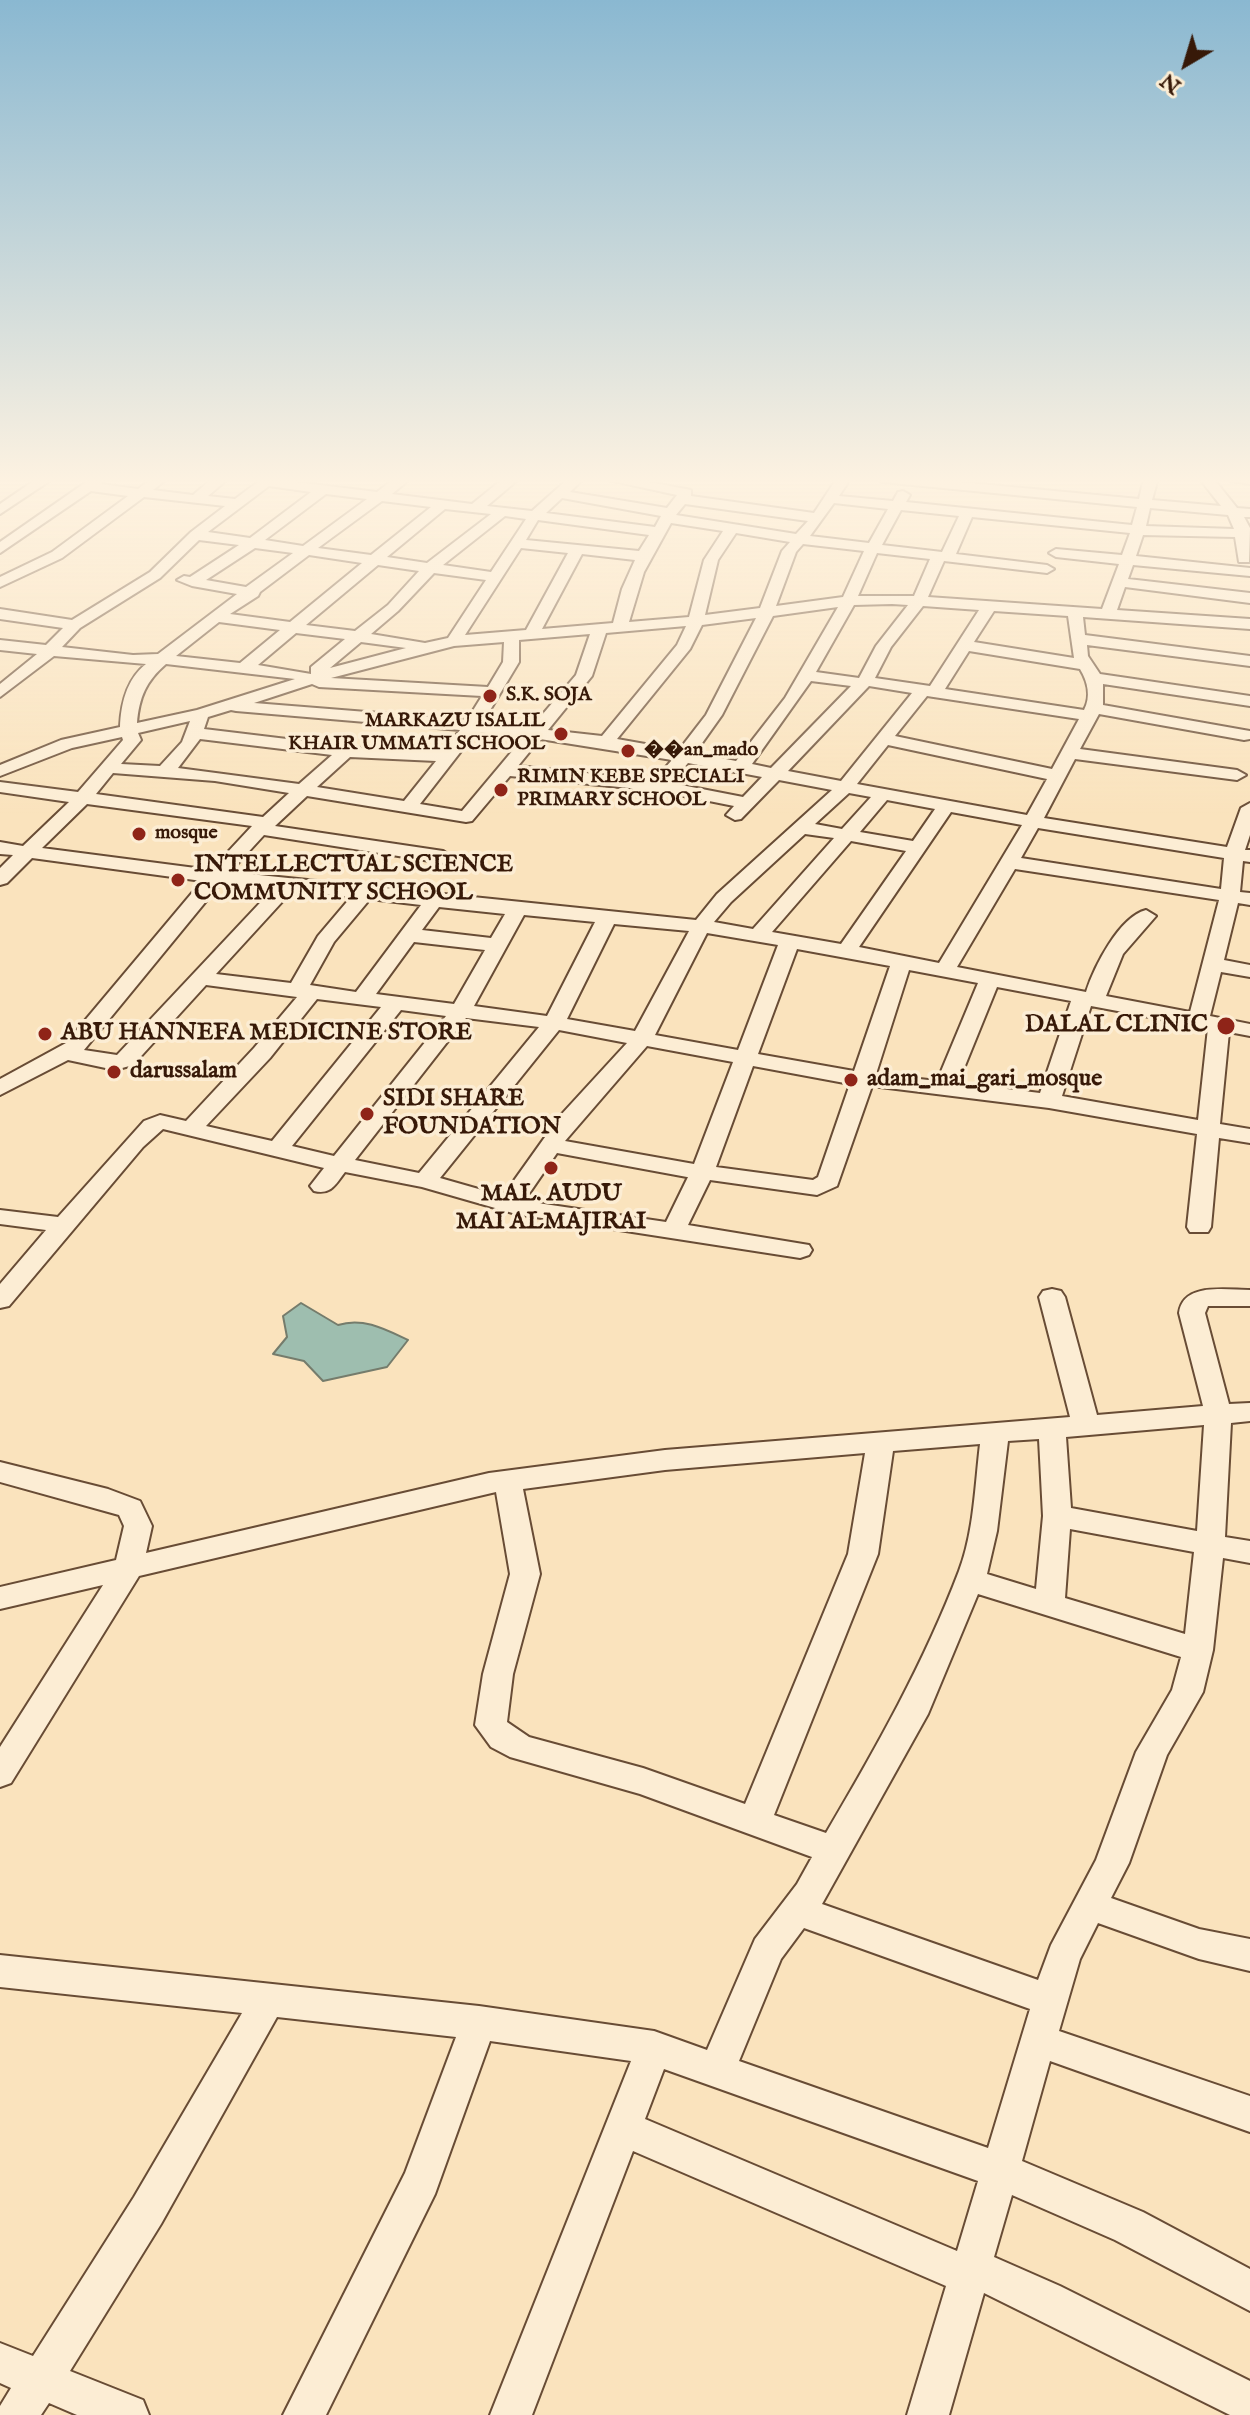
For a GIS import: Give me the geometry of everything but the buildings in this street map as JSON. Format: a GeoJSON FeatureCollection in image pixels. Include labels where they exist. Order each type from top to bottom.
{"type":"FeatureCollection","features":[{"type":"Feature","properties":{"kind":"street"},"geometry":{"type":"LineString","coordinates":[[0,692],[49,652],[75,625],[130,591]]}},
{"type":"Feature","properties":{"kind":"street"},"geometry":{"type":"LineString","coordinates":[[240,591],[253,593]]}},
{"type":"Feature","properties":{"kind":"street"},"geometry":{"type":"LineString","coordinates":[[0,879],[83,798],[132,740],[128,730],[130,701],[145,673],[256,591]]}},
{"type":"Feature","properties":{"kind":"street"},"geometry":{"type":"LineString","coordinates":[[244,668],[339,591]]}},
{"type":"Feature","properties":{"kind":"street"},"geometry":{"type":"LineString","coordinates":[[308,678],[393,608],[409,591]]}},
{"type":"Feature","properties":{"kind":"street"},"geometry":{"type":"LineString","coordinates":[[0,645],[133,660],[164,659],[308,678],[438,658],[485,591]]}},
{"type":"Feature","properties":{"kind":"street"},"geometry":{"type":"LineString","coordinates":[[533,632],[555,591]]}},
{"type":"Feature","properties":{"kind":"street"},"geometry":{"type":"LineString","coordinates":[[620,627],[629,591]]}},
{"type":"Feature","properties":{"kind":"street"},"geometry":{"type":"LineString","coordinates":[[606,742],[666,673],[684,646],[696,621],[703,591]]}},
{"type":"Feature","properties":{"kind":"street"},"geometry":{"type":"LineString","coordinates":[[659,786],[701,735],[728,691],[758,634],[774,591]]}},
{"type":"Feature","properties":{"kind":"street"},"geometry":{"type":"LineString","coordinates":[[741,766],[767,737],[806,676],[854,591]]}},
{"type":"Feature","properties":{"kind":"street"},"geometry":{"type":"LineString","coordinates":[[506,770],[659,786],[741,809],[864,682],[884,646],[924,591]]}},
{"type":"Feature","properties":{"kind":"street"},"geometry":{"type":"LineString","coordinates":[[0,771],[44,751],[201,714],[308,678],[438,658],[511,635],[696,621],[849,601],[920,599],[989,606],[1030,591]]}},
{"type":"Feature","properties":{"kind":"street"},"geometry":{"type":"LineString","coordinates":[[1038,591],[1075,612],[1250,624]]}},
{"type":"Feature","properties":{"kind":"street"},"geometry":{"type":"LineString","coordinates":[[1108,615],[1115,591]]}},
{"type":"Feature","properties":{"kind":"street"},"geometry":{"type":"LineString","coordinates":[[1190,591],[1250,598]]}},
{"type":"Feature","properties":{"kind":"street"},"geometry":{"type":"LineString","coordinates":[[511,1205],[568,1121],[642,1039],[701,926],[724,898],[845,787],[930,689],[989,606]]}},
{"type":"Feature","properties":{"kind":"street"},"geometry":{"type":"LineString","coordinates":[[945,970],[1033,822],[1097,701],[1078,639],[1075,612]]}},
{"type":"Feature","properties":{"kind":"street"},"geometry":{"type":"LineString","coordinates":[[0,614],[75,625]]}},
{"type":"Feature","properties":{"kind":"street"},"geometry":{"type":"LineString","coordinates":[[218,617],[357,638],[438,658],[493,692]]}},
{"type":"Feature","properties":{"kind":"street"},"geometry":{"type":"LineString","coordinates":[[111,768],[305,791],[466,817],[584,676],[600,628]]}},
{"type":"Feature","properties":{"kind":"street"},"geometry":{"type":"LineString","coordinates":[[408,808],[472,726],[511,662],[511,635]]}},
{"type":"Feature","properties":{"kind":"street"},"geometry":{"type":"LineString","coordinates":[[1078,639],[1250,661]]}},
{"type":"Feature","properties":{"kind":"street"},"geometry":{"type":"LineString","coordinates":[[964,645],[1089,672],[1250,701]]}},
{"type":"Feature","properties":{"kind":"street"},"geometry":{"type":"LineString","coordinates":[[806,676],[930,689],[1091,712],[1242,762]]}},
{"type":"Feature","properties":{"kind":"street"},"geometry":{"type":"LineString","coordinates":[[227,705],[472,726],[606,742],[1033,822],[1242,855]]}},
{"type":"Feature","properties":{"kind":"street"},"geometry":{"type":"LineString","coordinates":[[165,772],[196,733],[201,714]]}},
{"type":"Feature","properties":{"kind":"street"},"geometry":{"type":"LineString","coordinates":[[1242,762],[1250,717]]}},
{"type":"Feature","properties":{"kind":"street"},"geometry":{"type":"LineString","coordinates":[[196,733],[346,751],[448,756]]}},
{"type":"Feature","properties":{"kind":"street"},"geometry":{"type":"LineString","coordinates":[[886,739],[1058,776]]}},
{"type":"Feature","properties":{"kind":"street"},"geometry":{"type":"LineString","coordinates":[[0,1088],[66,1053],[79,1042],[132,974],[216,876],[264,826],[346,751]]}},
{"type":"Feature","properties":{"kind":"street"},"geometry":{"type":"LineString","coordinates":[[1071,753],[1242,762]]}},
{"type":"Feature","properties":{"kind":"street"},"geometry":{"type":"LineString","coordinates":[[0,787],[264,826],[443,857]]}},
{"type":"Feature","properties":{"kind":"street"},"geometry":{"type":"LineString","coordinates":[[759,935],[883,794]]}},
{"type":"Feature","properties":{"kind":"street"},"geometry":{"type":"LineString","coordinates":[[846,951],[946,806]]}},
{"type":"Feature","properties":{"kind":"street"},"geometry":{"type":"LineString","coordinates":[[1199,1227],[1209,1128],[1209,1021],[1213,964],[1240,898],[1248,819]]}},
{"type":"Feature","properties":{"kind":"street"},"geometry":{"type":"LineString","coordinates":[[799,827],[917,847]]}},
{"type":"Feature","properties":{"kind":"street"},"geometry":{"type":"LineString","coordinates":[[0,848],[287,885],[701,926],[902,961],[1250,1030]]}},
{"type":"Feature","properties":{"kind":"street"},"geometry":{"type":"LineString","coordinates":[[1009,862],[1240,898]]}},
{"type":"Feature","properties":{"kind":"street"},"geometry":{"type":"LineString","coordinates":[[66,1053],[121,1062],[287,885]]}},
{"type":"Feature","properties":{"kind":"street"},"geometry":{"type":"LineString","coordinates":[[192,1128],[262,1053],[306,990],[325,940],[365,893]]}},
{"type":"Feature","properties":{"kind":"street"},"geometry":{"type":"LineString","coordinates":[[363,997],[434,901]]}},
{"type":"Feature","properties":{"kind":"street"},"geometry":{"type":"LineString","coordinates":[[322,1186],[461,1010],[518,909]]}},
{"type":"Feature","properties":{"kind":"street"},"geometry":{"type":"LineString","coordinates":[[1049,1101],[1104,966],[1118,943],[1146,916]]}},
{"type":"Feature","properties":{"kind":"street"},"geometry":{"type":"LineString","coordinates":[[425,1181],[554,1023],[607,917]]}},
{"type":"Feature","properties":{"kind":"street"},"geometry":{"type":"LineString","coordinates":[[409,935],[498,945]]}},
{"type":"Feature","properties":{"kind":"street"},"geometry":{"type":"LineString","coordinates":[[673,1232],[703,1171],[790,940]]}},
{"type":"Feature","properties":{"kind":"street"},"geometry":{"type":"LineString","coordinates":[[550,1145],[817,1188],[825,1186],[902,961]]}},
{"type":"Feature","properties":{"kind":"street"},"geometry":{"type":"LineString","coordinates":[[1213,964],[1250,971]]}},
{"type":"Feature","properties":{"kind":"street"},"geometry":{"type":"LineString","coordinates":[[200,978],[554,1023],[862,1079],[1049,1101],[1250,1136]]}},
{"type":"Feature","properties":{"kind":"street"},"geometry":{"type":"LineString","coordinates":[[945,1088],[990,979]]}},
{"type":"Feature","properties":{"kind":"street"},"geometry":{"type":"LineString","coordinates":[[278,1149],[397,1001]]}},
{"type":"Feature","properties":{"kind":"street"},"geometry":{"type":"LineString","coordinates":[[0,1300],[152,1126],[170,1123],[338,1164],[425,1181],[511,1205],[800,1250]]}},
{"type":"Feature","properties":{"kind":"street"},"geometry":{"type":"LineString","coordinates":[[0,1217],[65,1225]]}},
{"type":"Feature","properties":{"kind":"street"},"geometry":{"type":"LineString","coordinates":[[1052,1297],[1086,1425]]}},
{"type":"Feature","properties":{"kind":"street"},"geometry":{"type":"LineString","coordinates":[[928,2415],[1063,1956],[1123,1837],[1152,1752],[1187,1692],[1198,1650],[1209,1543],[1234,1413],[1192,1313],[1193,1303],[1205,1298],[1250,1298]]}},
{"type":"Feature","properties":{"kind":"street"},"geometry":{"type":"LineString","coordinates":[[0,1598],[128,1570],[282,1530],[508,1481],[665,1460],[1234,1413]]}},
{"type":"Feature","properties":{"kind":"street"},"geometry":{"type":"LineString","coordinates":[[1050,1605],[1057,1516],[1052,1428]]}},
{"type":"Feature","properties":{"kind":"street"},"geometry":{"type":"LineString","coordinates":[[718,2068],[767,1950],[835,1851],[912,1714],[969,1580],[983,1531],[995,1433]]}},
{"type":"Feature","properties":{"kind":"street"},"geometry":{"type":"LineString","coordinates":[[755,1821],[863,1554],[880,1443]]}},
{"type":"Feature","properties":{"kind":"street"},"geometry":{"type":"LineString","coordinates":[[0,1472],[108,1499],[130,1508],[138,1526],[128,1570],[0,1774]]}},
{"type":"Feature","properties":{"kind":"street"},"geometry":{"type":"LineString","coordinates":[[508,1481],[525,1574],[498,1674],[491,1725],[502,1738],[521,1748],[643,1781],[835,1851]]}},
{"type":"Feature","properties":{"kind":"street"},"geometry":{"type":"LineString","coordinates":[[1057,1516],[1250,1552]]}},
{"type":"Feature","properties":{"kind":"street"},"geometry":{"type":"LineString","coordinates":[[969,1580],[1198,1650]]}},
{"type":"Feature","properties":{"kind":"street"},"geometry":{"type":"LineString","coordinates":[[1088,1905],[1199,1944],[1250,1955]]}},
{"type":"Feature","properties":{"kind":"street"},"geometry":{"type":"LineString","coordinates":[[797,1910],[1050,2000]]}},
{"type":"Feature","properties":{"kind":"street"},"geometry":{"type":"LineString","coordinates":[[0,1971],[479,2023],[654,2048],[718,2068],[1001,2171],[1129,2226],[1250,2291]]}},
{"type":"Feature","properties":{"kind":"street"},"geometry":{"type":"LineString","coordinates":[[17,2415],[197,2130],[268,2000]]}},
{"type":"Feature","properties":{"kind":"street"},"geometry":{"type":"LineString","coordinates":[[304,2415],[421,2181],[479,2023]]}},
{"type":"Feature","properties":{"kind":"street"},"geometry":{"type":"LineString","coordinates":[[1037,2040],[1250,2114]]}},
{"type":"Feature","properties":{"kind":"street"},"geometry":{"type":"LineString","coordinates":[[511,2415],[654,2048]]}},
{"type":"Feature","properties":{"kind":"street"},"geometry":{"type":"LineString","coordinates":[[625,2129],[970,2272],[1046,2300],[1250,2403]]}},
{"type":"Feature","properties":{"kind":"street"},"geometry":{"type":"LineString","coordinates":[[0,2363],[128,2415]]}},
{"type":"Feature","properties":{"kind":"shaded area"},"geometry":{"type":"Polygon","coordinates":[[[301,1303],[338,1325],[365,1323],[408,1340],[387,1367],[323,1381],[304,1361],[273,1354],[287,1337],[283,1316],[301,1303]]]}},
{"type":"Feature","properties":{"kind":"place","name":"S.K. SOJA"},"geometry":{"type":"Point","coordinates":[490,696]}},
{"type":"Feature","properties":{"kind":"place","name":"MARKAZU ISALIL KHAIR UMMATI SCHOOL"},"geometry":{"type":"Point","coordinates":[561,734]}},
{"type":"Feature","properties":{"kind":"place","name":"��an_mado"},"geometry":{"type":"Point","coordinates":[628,751]}},
{"type":"Feature","properties":{"kind":"place","name":"RIMIN KEBE SPECIALI PRIMARY SCHOOL"},"geometry":{"type":"Point","coordinates":[501,790]}},
{"type":"Feature","properties":{"kind":"place","name":"mosque"},"geometry":{"type":"Point","coordinates":[139,834]}},
{"type":"Feature","properties":{"kind":"place","name":"INTELLECTUAL SCIENCE COMMUNITY SCHOOL"},"geometry":{"type":"Point","coordinates":[178,880]}},
{"type":"Feature","properties":{"kind":"place","name":"DALAL CLINIC"},"geometry":{"type":"Point","coordinates":[1226,1026]}},
{"type":"Feature","properties":{"kind":"place","name":"ABU HANNEFA MEDICINE STORE"},"geometry":{"type":"Point","coordinates":[45,1034]}},
{"type":"Feature","properties":{"kind":"place","name":"darussalam"},"geometry":{"type":"Point","coordinates":[114,1072]}},
{"type":"Feature","properties":{"kind":"place","name":"adam_mai_gari_mosque"},"geometry":{"type":"Point","coordinates":[851,1080]}},
{"type":"Feature","properties":{"kind":"place","name":"SIDI SHARE FOUNDATION"},"geometry":{"type":"Point","coordinates":[367,1114]}},
{"type":"Feature","properties":{"kind":"place","name":"MAL. AUDU MAI ALMAJIRAI"},"geometry":{"type":"Point","coordinates":[551,1168]}}]}
